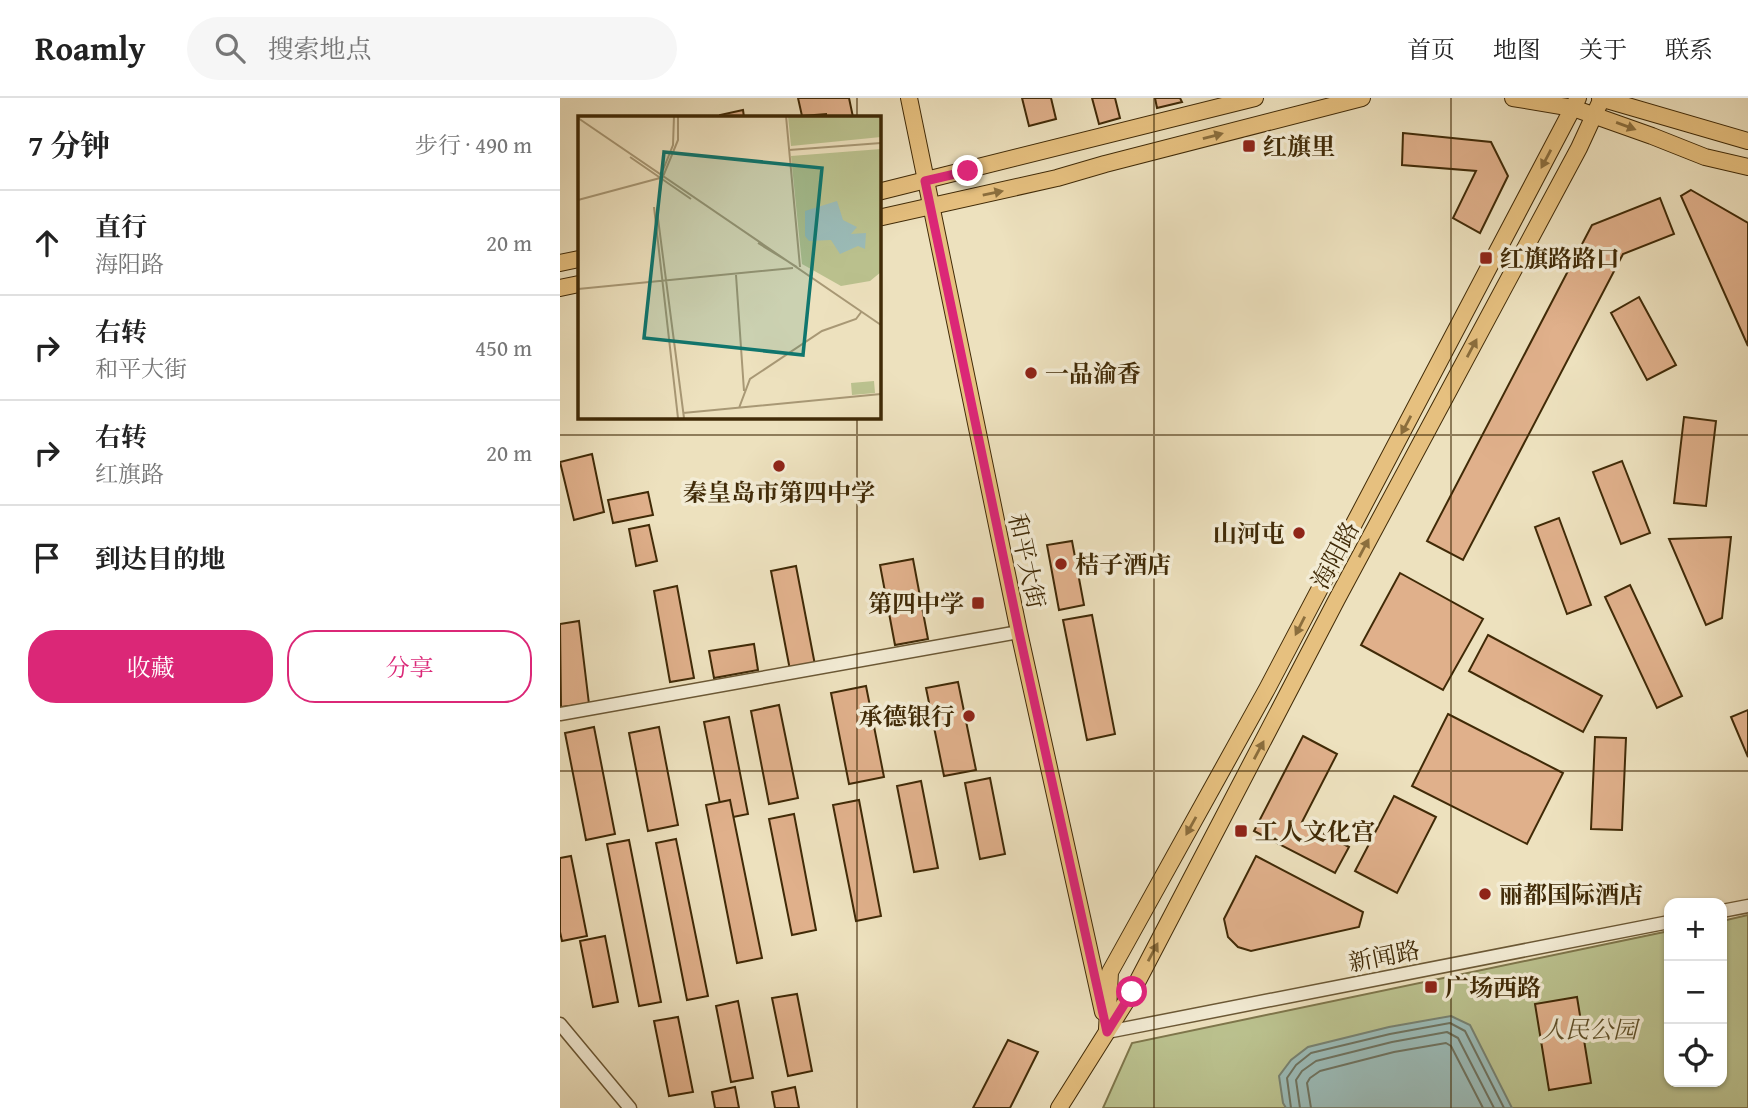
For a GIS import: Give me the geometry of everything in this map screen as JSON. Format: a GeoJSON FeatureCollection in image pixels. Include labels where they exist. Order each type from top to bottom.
{"type":"FeatureCollection","features":[{"type":"Feature","properties":{"kind":"main road","name":"和平大街"},"geometry":{"type":"LineString","coordinates":[[909,98],[1019,632],[1107,1032]]}},
{"type":"Feature","properties":{"kind":"main road"},"geometry":{"type":"LineString","coordinates":[[880,192],[1255,98]]}},
{"type":"Feature","properties":{"kind":"main road"},"geometry":{"type":"LineString","coordinates":[[880,218],[1057,178],[1362,98]]}},
{"type":"Feature","properties":{"kind":"main road"},"geometry":{"type":"LineString","coordinates":[[1513,98],[1575,103],[1595,115],[1705,157],[1748,167]]}},
{"type":"Feature","properties":{"kind":"main road"},"geometry":{"type":"LineString","coordinates":[[1602,98],[1748,141]]}},
{"type":"Feature","properties":{"kind":"main road","name":"海阳路"},"geometry":{"type":"LineString","coordinates":[[1059,1108],[1132,992],[1331,611],[1573,161],[1602,98]]}},
{"type":"Feature","properties":{"kind":"main road","name":"海阳路"},"geometry":{"type":"LineString","coordinates":[[1107,1032],[1111,972],[1267,689],[1575,103]]}},
{"type":"Feature","properties":{"kind":"main road"},"geometry":{"type":"LineString","coordinates":[[560,263],[578,259]]}},
{"type":"Feature","properties":{"kind":"main road"},"geometry":{"type":"LineString","coordinates":[[560,288],[578,284]]}},
{"type":"Feature","properties":{"kind":"street"},"geometry":{"type":"LineString","coordinates":[[560,714],[1019,632]]}},
{"type":"Feature","properties":{"kind":"street"},"geometry":{"type":"LineString","coordinates":[[1727,910],[1748,906]]}},
{"type":"Feature","properties":{"kind":"street","name":"新闻路"},"geometry":{"type":"LineString","coordinates":[[1107,1032],[1664,923]]}},
{"type":"Feature","properties":{"kind":"street"},"geometry":{"type":"LineString","coordinates":[[560,1024],[630,1108]]}},
{"type":"Feature","properties":{"kind":"green space","name":"人民公园"},"geometry":{"type":"Polygon","coordinates":[[[1748,915],[1748,1108],[1103,1108],[1132,1043],[1664,932],[1664,1087],[1727,1087],[1727,920],[1748,915]]]}},
{"type":"Feature","properties":{"kind":"water"},"geometry":{"type":"Polygon","coordinates":[[[1451,1016],[1470,1025],[1512,1108],[1286,1108],[1283,1103],[1279,1076],[1291,1060],[1308,1047],[1389,1027],[1451,1016]]]}},
{"type":"Feature","properties":{"kind":"building"},"geometry":{"type":"Polygon","coordinates":[[[798,98],[849,98],[853,116],[826,114],[802,116],[798,98]]]}},
{"type":"Feature","properties":{"kind":"building"},"geometry":{"type":"Polygon","coordinates":[[[1022,98],[1051,98],[1056,119],[1029,126],[1022,98]]]}},
{"type":"Feature","properties":{"kind":"building"},"geometry":{"type":"Polygon","coordinates":[[[1092,98],[1115,98],[1120,118],[1099,124],[1092,98]]]}},
{"type":"Feature","properties":{"kind":"building"},"geometry":{"type":"Polygon","coordinates":[[[1155,98],[1180,98],[1182,102],[1157,108],[1155,98]]]}},
{"type":"Feature","properties":{"kind":"building"},"geometry":{"type":"Polygon","coordinates":[[[743,110],[744,116],[720,116],[743,110]]]}},
{"type":"Feature","properties":{"kind":"building"},"geometry":{"type":"Polygon","coordinates":[[[1403,133],[1491,142],[1508,176],[1480,233],[1453,218],[1476,171],[1402,165],[1403,133]]]}},
{"type":"Feature","properties":{"kind":"building"},"geometry":{"type":"Polygon","coordinates":[[[1691,190],[1748,223],[1748,346],[1681,196],[1691,190]]]}},
{"type":"Feature","properties":{"kind":"building"},"geometry":{"type":"Polygon","coordinates":[[[1660,198],[1674,234],[1623,254],[1463,560],[1427,541],[1592,225],[1660,198]]]}},
{"type":"Feature","properties":{"kind":"building"},"geometry":{"type":"Polygon","coordinates":[[[1639,297],[1676,365],[1647,380],[1611,313],[1639,297]]]}},
{"type":"Feature","properties":{"kind":"building"},"geometry":{"type":"Polygon","coordinates":[[[1684,417],[1716,421],[1706,506],[1674,503],[1684,417]]]}},
{"type":"Feature","properties":{"kind":"building"},"geometry":{"type":"Polygon","coordinates":[[[592,454],[604,512],[574,520],[560,462],[592,454]]]}},
{"type":"Feature","properties":{"kind":"building"},"geometry":{"type":"Polygon","coordinates":[[[1622,461],[1650,533],[1621,544],[1593,472],[1622,461]]]}},
{"type":"Feature","properties":{"kind":"building"},"geometry":{"type":"Polygon","coordinates":[[[648,492],[653,515],[613,523],[608,500],[648,492]]]}},
{"type":"Feature","properties":{"kind":"building"},"geometry":{"type":"Polygon","coordinates":[[[1559,518],[1591,605],[1567,614],[1535,527],[1559,518]]]}},
{"type":"Feature","properties":{"kind":"building"},"geometry":{"type":"Polygon","coordinates":[[[649,525],[657,561],[636,566],[629,529],[649,525]]]}},
{"type":"Feature","properties":{"kind":"building"},"geometry":{"type":"Polygon","coordinates":[[[1731,537],[1722,618],[1706,625],[1669,539],[1731,537]]]}},
{"type":"Feature","properties":{"kind":"building"},"geometry":{"type":"Polygon","coordinates":[[[1072,541],[1084,605],[1059,610],[1047,545],[1072,541]]]}},
{"type":"Feature","properties":{"kind":"building"},"geometry":{"type":"Polygon","coordinates":[[[913,559],[928,639],[895,645],[880,565],[913,559]]]}},
{"type":"Feature","properties":{"kind":"building"},"geometry":{"type":"Polygon","coordinates":[[[796,566],[815,665],[790,670],[771,571],[796,566]]]}},
{"type":"Feature","properties":{"kind":"building"},"geometry":{"type":"Polygon","coordinates":[[[1400,573],[1483,619],[1443,690],[1361,645],[1400,573]]]}},
{"type":"Feature","properties":{"kind":"building"},"geometry":{"type":"Polygon","coordinates":[[[1630,585],[1682,696],[1657,708],[1605,597],[1630,585]]]}},
{"type":"Feature","properties":{"kind":"building"},"geometry":{"type":"Polygon","coordinates":[[[677,586],[694,678],[670,682],[654,591],[677,586]]]}},
{"type":"Feature","properties":{"kind":"building"},"geometry":{"type":"Polygon","coordinates":[[[1092,615],[1115,734],[1087,740],[1063,620],[1092,615]]]}},
{"type":"Feature","properties":{"kind":"building"},"geometry":{"type":"Polygon","coordinates":[[[579,621],[589,704],[561,707],[560,624],[579,621]]]}},
{"type":"Feature","properties":{"kind":"building"},"geometry":{"type":"Polygon","coordinates":[[[1488,635],[1602,696],[1583,732],[1469,671],[1488,635]]]}},
{"type":"Feature","properties":{"kind":"building"},"geometry":{"type":"Polygon","coordinates":[[[754,644],[758,670],[714,678],[709,651],[754,644]]]}},
{"type":"Feature","properties":{"kind":"building"},"geometry":{"type":"Polygon","coordinates":[[[958,682],[976,770],[944,776],[926,688],[958,682]]]}},
{"type":"Feature","properties":{"kind":"building"},"geometry":{"type":"Polygon","coordinates":[[[866,686],[884,777],[849,784],[831,693],[866,686]]]}},
{"type":"Feature","properties":{"kind":"building"},"geometry":{"type":"Polygon","coordinates":[[[779,705],[798,798],[769,804],[751,711],[779,705]]]}},
{"type":"Feature","properties":{"kind":"building"},"geometry":{"type":"Polygon","coordinates":[[[1748,710],[1748,757],[1731,717],[1748,710]]]}},
{"type":"Feature","properties":{"kind":"building"},"geometry":{"type":"Polygon","coordinates":[[[1448,714],[1563,773],[1527,844],[1412,786],[1448,714]]]}},
{"type":"Feature","properties":{"kind":"building"},"geometry":{"type":"Polygon","coordinates":[[[729,717],[748,814],[723,819],[704,722],[729,717]]]}},
{"type":"Feature","properties":{"kind":"building"},"geometry":{"type":"Polygon","coordinates":[[[594,727],[615,834],[586,840],[565,733],[594,727]]]}},
{"type":"Feature","properties":{"kind":"building"},"geometry":{"type":"Polygon","coordinates":[[[659,727],[678,825],[648,831],[629,733],[659,727]]]}},
{"type":"Feature","properties":{"kind":"building"},"geometry":{"type":"Polygon","coordinates":[[[1303,736],[1337,754],[1302,822],[1349,847],[1335,873],[1254,831],[1303,736]]]}},
{"type":"Feature","properties":{"kind":"building"},"geometry":{"type":"Polygon","coordinates":[[[1595,737],[1626,738],[1622,830],[1591,829],[1595,737]]]}},
{"type":"Feature","properties":{"kind":"building"},"geometry":{"type":"Polygon","coordinates":[[[990,778],[1005,854],[980,859],[965,783],[990,778]]]}},
{"type":"Feature","properties":{"kind":"building"},"geometry":{"type":"Polygon","coordinates":[[[921,781],[938,868],[914,872],[897,786],[921,781]]]}},
{"type":"Feature","properties":{"kind":"building"},"geometry":{"type":"Polygon","coordinates":[[[1394,796],[1436,817],[1397,893],[1355,871],[1394,796]]]}},
{"type":"Feature","properties":{"kind":"building"},"geometry":{"type":"Polygon","coordinates":[[[730,800],[762,958],[737,963],[706,805],[730,800]]]}},
{"type":"Feature","properties":{"kind":"building"},"geometry":{"type":"Polygon","coordinates":[[[859,800],[881,916],[856,921],[833,805],[859,800]]]}},
{"type":"Feature","properties":{"kind":"building"},"geometry":{"type":"Polygon","coordinates":[[[794,814],[816,930],[792,935],[769,819],[794,814]]]}},
{"type":"Feature","properties":{"kind":"building"},"geometry":{"type":"Polygon","coordinates":[[[676,839],[708,996],[687,1000],[656,843],[676,839]]]}},
{"type":"Feature","properties":{"kind":"building"},"geometry":{"type":"Polygon","coordinates":[[[629,840],[661,1002],[639,1006],[607,844],[629,840]]]}},
{"type":"Feature","properties":{"kind":"building"},"geometry":{"type":"Polygon","coordinates":[[[571,856],[587,936],[562,941],[560,858],[571,856]]]}},
{"type":"Feature","properties":{"kind":"building"},"geometry":{"type":"Polygon","coordinates":[[[1256,856],[1363,912],[1359,927],[1251,951],[1238,947],[1228,937],[1224,919],[1256,856]]]}},
{"type":"Feature","properties":{"kind":"building"},"geometry":{"type":"Polygon","coordinates":[[[605,936],[618,1002],[593,1007],[580,941],[605,936]]]}},
{"type":"Feature","properties":{"kind":"building"},"geometry":{"type":"Polygon","coordinates":[[[797,994],[812,1071],[788,1076],[772,998],[797,994]]]}},
{"type":"Feature","properties":{"kind":"building"},"geometry":{"type":"Polygon","coordinates":[[[1577,997],[1591,1083],[1549,1090],[1535,1004],[1577,997]]]}},
{"type":"Feature","properties":{"kind":"building"},"geometry":{"type":"Polygon","coordinates":[[[738,1001],[753,1078],[731,1082],[716,1006],[738,1001]]]}},
{"type":"Feature","properties":{"kind":"building"},"geometry":{"type":"Polygon","coordinates":[[[678,1017],[693,1092],[669,1096],[654,1021],[678,1017]]]}},
{"type":"Feature","properties":{"kind":"building"},"geometry":{"type":"Polygon","coordinates":[[[1008,1040],[1038,1052],[1010,1108],[973,1108],[1008,1040]]]}},
{"type":"Feature","properties":{"kind":"building"},"geometry":{"type":"Polygon","coordinates":[[[735,1087],[739,1108],[715,1108],[712,1092],[735,1087]]]}},
{"type":"Feature","properties":{"kind":"building"},"geometry":{"type":"Polygon","coordinates":[[[795,1087],[799,1108],[775,1108],[772,1092],[795,1087]]]}},
{"type":"Feature","properties":{"kind":"place","name":"红旗里"},"geometry":{"type":"Point","coordinates":[1249,146]}},
{"type":"Feature","properties":{"kind":"place","name":"红旗路路口"},"geometry":{"type":"Point","coordinates":[1486,258]}},
{"type":"Feature","properties":{"kind":"place","name":"一品渝香"},"geometry":{"type":"Point","coordinates":[1031,373]}},
{"type":"Feature","properties":{"kind":"place","name":"秦皇岛市第四中学"},"geometry":{"type":"Point","coordinates":[779,466]}},
{"type":"Feature","properties":{"kind":"place","name":"山河屯"},"geometry":{"type":"Point","coordinates":[1299,533]}},
{"type":"Feature","properties":{"kind":"place","name":"桔子酒店"},"geometry":{"type":"Point","coordinates":[1061,564]}},
{"type":"Feature","properties":{"kind":"place","name":"第四中学"},"geometry":{"type":"Point","coordinates":[978,603]}},
{"type":"Feature","properties":{"kind":"place","name":"承德银行"},"geometry":{"type":"Point","coordinates":[969,716]}},
{"type":"Feature","properties":{"kind":"place","name":"工人文化宫"},"geometry":{"type":"Point","coordinates":[1241,831]}},
{"type":"Feature","properties":{"kind":"place","name":"丽都国际酒店"},"geometry":{"type":"Point","coordinates":[1485,894]}},
{"type":"Feature","properties":{"kind":"place","name":"广场西路"},"geometry":{"type":"Point","coordinates":[1431,987]}},
{"type":"Feature","properties":{"kind":"route"},"geometry":{"type":"LineString","coordinates":[[968,171],[925,181],[1019,632],[1107,1032],[1132,992]]}}]}
